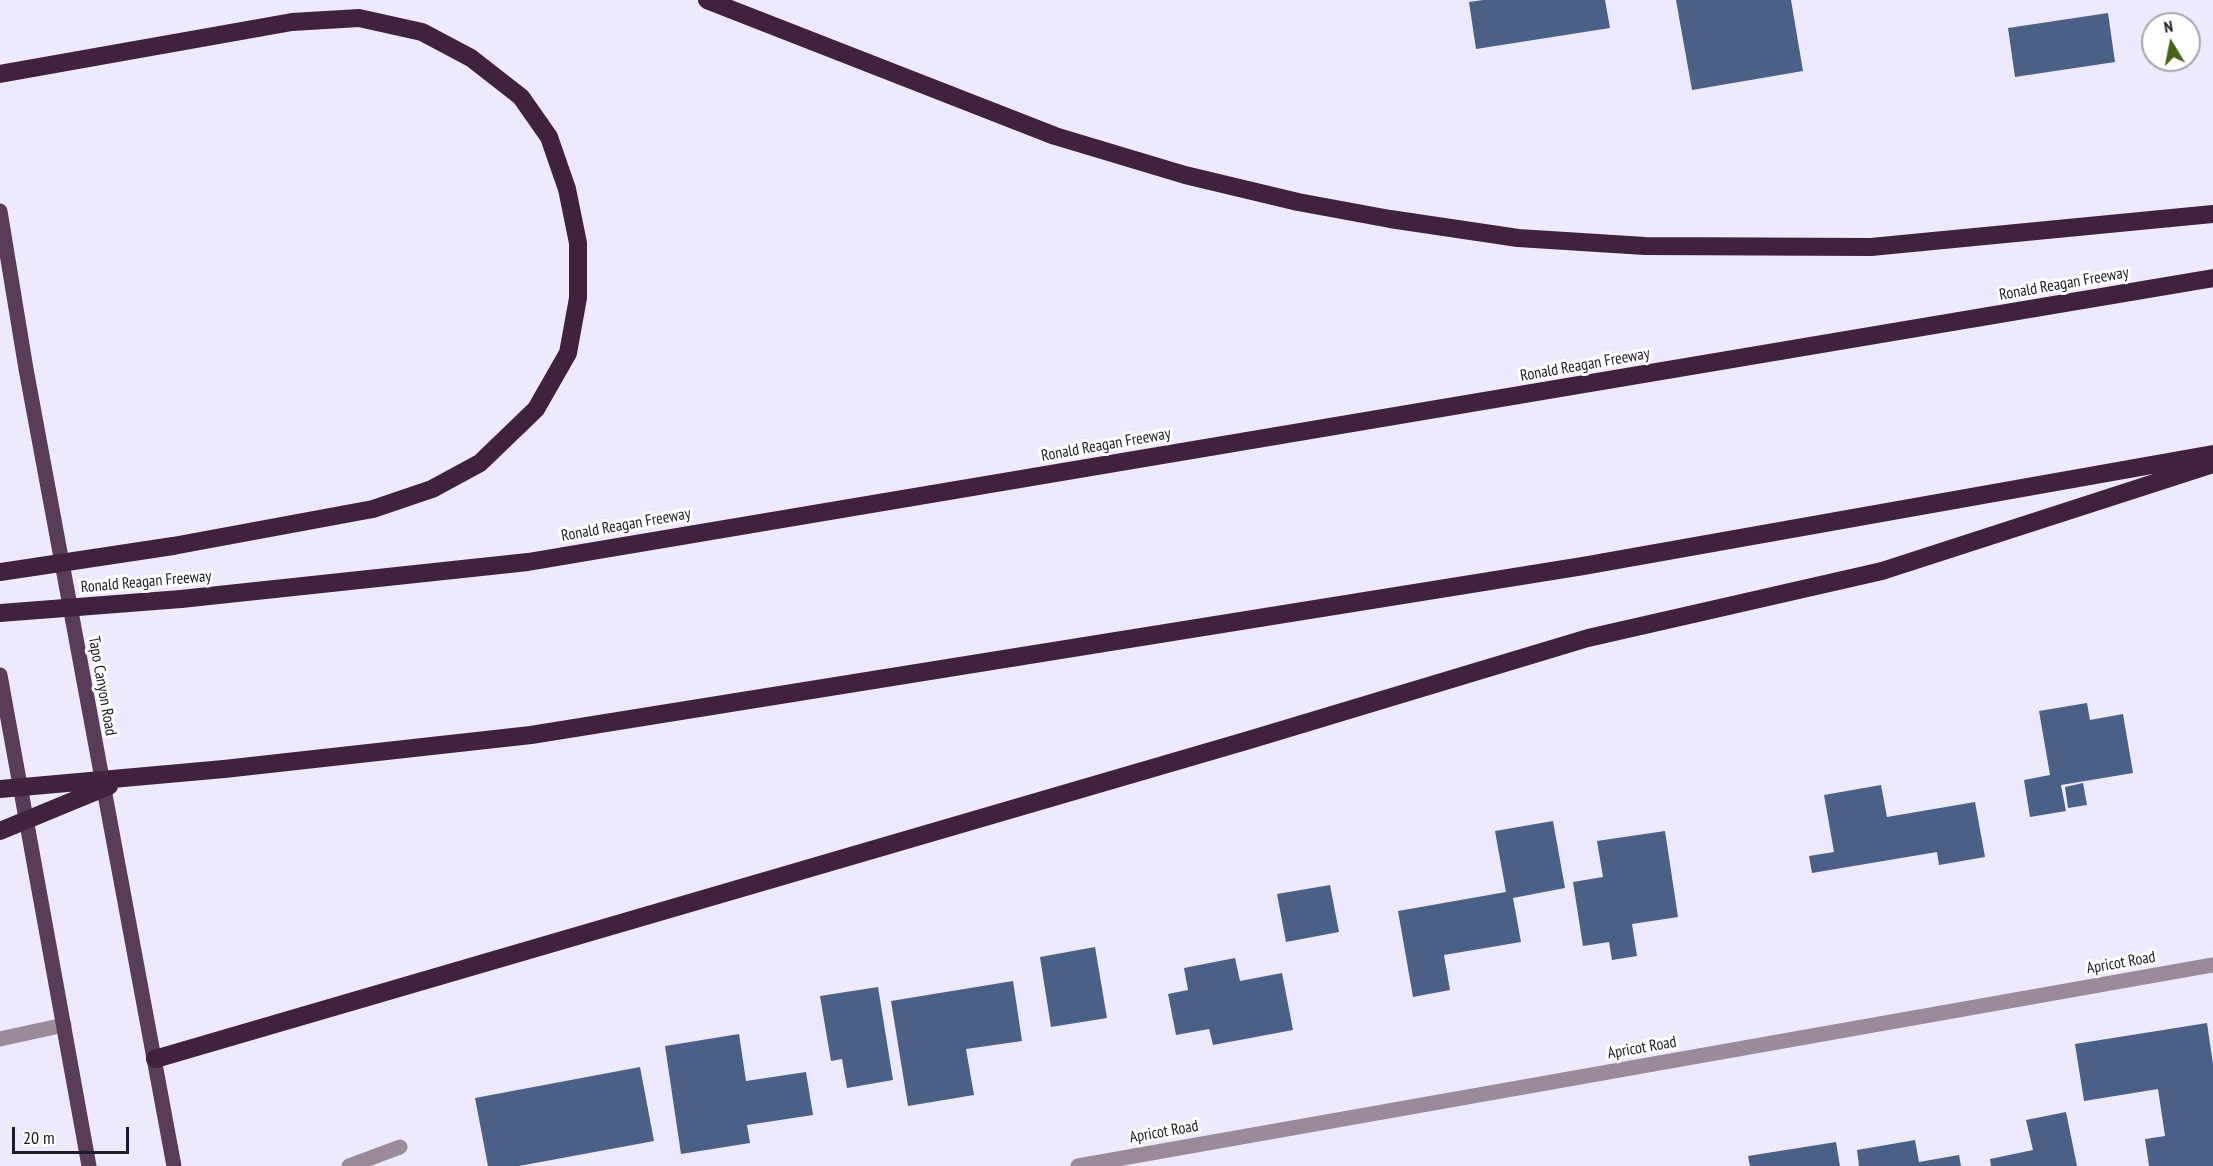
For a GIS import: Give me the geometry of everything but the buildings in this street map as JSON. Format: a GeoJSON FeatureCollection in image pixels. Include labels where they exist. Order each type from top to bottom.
{"type":"FeatureCollection","features":[{"type":"Feature","properties":{"kind":"highway"},"geometry":{"type":"LineString","coordinates":[[707,0],[1055,136],[1185,175],[1298,202],[1390,219],[1518,238],[1645,246],[1871,247],[2213,214]]}},
{"type":"Feature","properties":{"kind":"highway"},"geometry":{"type":"LineString","coordinates":[[0,74],[292,22],[359,18],[422,32],[471,58],[521,97],[549,137],[567,189],[578,243],[578,298],[568,353],[536,409],[480,463],[432,489],[373,509],[173,546],[0,572]]}},
{"type":"Feature","properties":{"kind":"highway","name":"Ronald Reagan Freeway"},"geometry":{"type":"LineString","coordinates":[[0,613],[181,599],[528,562],[2213,278]]}},
{"type":"Feature","properties":{"kind":"highway"},"geometry":{"type":"LineString","coordinates":[[0,789],[224,770],[531,735],[1583,566],[2213,454]]}},
{"type":"Feature","properties":{"kind":"highway"},"geometry":{"type":"LineString","coordinates":[[155,1059],[1237,744],[1588,638],[1881,571],[2213,464]]}},
{"type":"Feature","properties":{"kind":"highway"},"geometry":{"type":"LineString","coordinates":[[0,831],[126,779]]}},
{"type":"Feature","properties":{"kind":"main road","name":"Tapo Canyon Road"},"geometry":{"type":"LineString","coordinates":[[0,211],[26,369],[174,1166]]}},
{"type":"Feature","properties":{"kind":"main road"},"geometry":{"type":"LineString","coordinates":[[0,675],[89,1166]]}},
{"type":"Feature","properties":{"kind":"street","name":"Apricot Road"},"geometry":{"type":"LineString","coordinates":[[1078,1166],[2213,965]]}},
{"type":"Feature","properties":{"kind":"street"},"geometry":{"type":"LineString","coordinates":[[0,1039],[64,1025]]}},
{"type":"Feature","properties":{"kind":"street"},"geometry":{"type":"LineString","coordinates":[[349,1166],[400,1147]]}}]}
